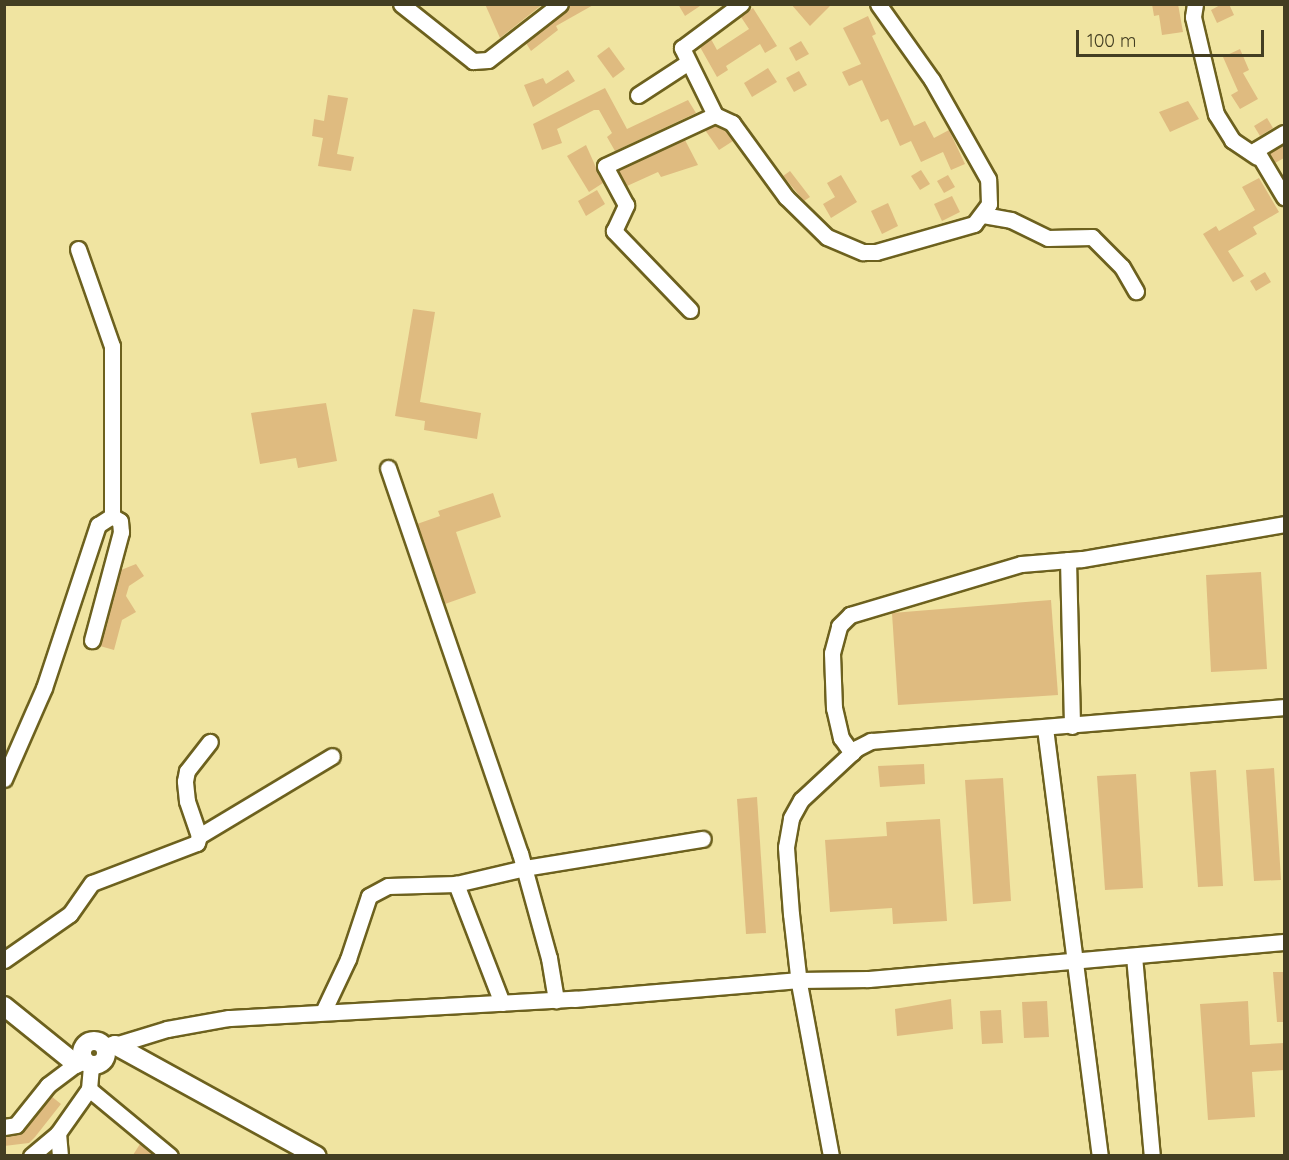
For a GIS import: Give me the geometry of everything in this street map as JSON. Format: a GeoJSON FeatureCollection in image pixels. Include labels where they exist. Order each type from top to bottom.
{"type":"FeatureCollection","features":[{"type":"Feature","properties":{"kind":"street"},"geometry":{"type":"LineString","coordinates":[[401,4],[473,62],[488,60],[560,4]]}},
{"type":"Feature","properties":{"kind":"street"},"geometry":{"type":"LineString","coordinates":[[741,4],[682,48],[687,63],[715,115],[732,123],[786,197],[827,237],[863,252],[974,224],[989,204],[988,179],[932,80],[878,4]]}},
{"type":"Feature","properties":{"kind":"street"},"geometry":{"type":"LineString","coordinates":[[1195,4],[1193,17],[1216,114],[1232,140],[1257,156],[1284,196]]}},
{"type":"Feature","properties":{"kind":"street"},"geometry":{"type":"LineString","coordinates":[[638,95],[687,63]]}},
{"type":"Feature","properties":{"kind":"street"},"geometry":{"type":"LineString","coordinates":[[690,310],[614,231],[626,205],[605,166],[715,115]]}},
{"type":"Feature","properties":{"kind":"street"},"geometry":{"type":"LineString","coordinates":[[1257,156],[1256,150],[1284,133]]}},
{"type":"Feature","properties":{"kind":"street"},"geometry":{"type":"LineString","coordinates":[[983,215],[1011,220],[1048,238],[1092,237],[1122,267],[1136,291]]}},
{"type":"Feature","properties":{"kind":"street"},"geometry":{"type":"LineString","coordinates":[[78,249],[112,346],[112,516]]}},
{"type":"Feature","properties":{"kind":"street"},"geometry":{"type":"LineString","coordinates":[[388,468],[525,868],[549,958],[556,1000]]}},
{"type":"Feature","properties":{"kind":"street"},"geometry":{"type":"LineString","coordinates":[[92,640],[121,532],[120,521],[112,516]]}},
{"type":"Feature","properties":{"kind":"street"},"geometry":{"type":"LineString","coordinates":[[4,779],[44,688],[98,525],[112,516]]}},
{"type":"Feature","properties":{"kind":"street"},"geometry":{"type":"LineString","coordinates":[[852,753],[841,738],[834,708],[832,653],[839,626],[850,615],[1021,564],[1068,560],[1284,524]]}},
{"type":"Feature","properties":{"kind":"street"},"geometry":{"type":"LineString","coordinates":[[1068,560],[1072,726]]}},
{"type":"Feature","properties":{"kind":"street"},"geometry":{"type":"LineString","coordinates":[[831,1155],[799,980],[786,847],[791,818],[801,800],[852,753],[871,741],[1284,708]]}},
{"type":"Feature","properties":{"kind":"street"},"geometry":{"type":"LineString","coordinates":[[1045,728],[1100,1155]]}},
{"type":"Feature","properties":{"kind":"street"},"geometry":{"type":"LineString","coordinates":[[199,836],[187,801],[185,781],[187,771],[210,742]]}},
{"type":"Feature","properties":{"kind":"street"},"geometry":{"type":"LineString","coordinates":[[4,960],[70,915],[92,883],[191,847],[199,836],[332,756]]}},
{"type":"Feature","properties":{"kind":"street"},"geometry":{"type":"LineString","coordinates":[[323,1012],[348,959],[369,896],[388,886],[456,884],[525,868],[703,839]]}},
{"type":"Feature","properties":{"kind":"street"},"geometry":{"type":"LineString","coordinates":[[456,884],[502,1003]]}},
{"type":"Feature","properties":{"kind":"street"},"geometry":{"type":"LineString","coordinates":[[110,1046],[167,1029],[229,1018],[556,1000],[799,980],[868,979],[1284,942]]}},
{"type":"Feature","properties":{"kind":"street"},"geometry":{"type":"LineString","coordinates":[[1134,956],[1152,1155]]}},
{"type":"Feature","properties":{"kind":"street"},"geometry":{"type":"LineString","coordinates":[[4,1006],[84,1063]]}},
{"type":"Feature","properties":{"kind":"street"},"geometry":{"type":"LineString","coordinates":[[170,1155],[89,1089],[83,1048],[88,1042],[100,1042],[110,1046],[317,1155]]}},
{"type":"Feature","properties":{"kind":"street"},"geometry":{"type":"LineString","coordinates":[[4,1127],[16,1125],[48,1085],[84,1063]]}},
{"type":"Feature","properties":{"kind":"street"},"geometry":{"type":"LineString","coordinates":[[31,1155],[58,1133],[89,1089]]}},
{"type":"Feature","properties":{"kind":"street"},"geometry":{"type":"LineString","coordinates":[[58,1133],[60,1155]]}},
{"type":"Feature","properties":{"kind":"building"},"geometry":{"type":"Polygon","coordinates":[[[485,4],[543,4],[500,38],[485,4]]]}},
{"type":"Feature","properties":{"kind":"building"},"geometry":{"type":"Polygon","coordinates":[[[570,4],[595,4],[556,26],[558,30],[531,51],[526,43],[566,12],[570,4]]]}},
{"type":"Feature","properties":{"kind":"building"},"geometry":{"type":"Polygon","coordinates":[[[678,4],[703,4],[685,16],[678,4]]]}},
{"type":"Feature","properties":{"kind":"building"},"geometry":{"type":"Polygon","coordinates":[[[791,4],[832,4],[810,26],[791,4]]]}},
{"type":"Feature","properties":{"kind":"building"},"geometry":{"type":"Polygon","coordinates":[[[1152,4],[1178,4],[1183,32],[1162,35],[1159,15],[1154,16],[1152,4]]]}},
{"type":"Feature","properties":{"kind":"building"},"geometry":{"type":"Polygon","coordinates":[[[1222,4],[1229,4],[1234,15],[1217,23],[1211,10],[1222,4]]]}},
{"type":"Feature","properties":{"kind":"building"},"geometry":{"type":"Polygon","coordinates":[[[753,8],[777,46],[765,53],[760,44],[726,66],[728,70],[717,77],[700,47],[711,39],[717,50],[749,29],[741,17],[753,8]]]}},
{"type":"Feature","properties":{"kind":"building"},"geometry":{"type":"Polygon","coordinates":[[[868,16],[876,34],[872,36],[914,126],[925,121],[934,138],[949,130],[965,164],[951,170],[943,152],[921,162],[911,141],[900,146],[888,119],[881,122],[862,80],[849,86],[842,72],[861,64],[843,28],[868,16]]]}},
{"type":"Feature","properties":{"kind":"building"},"geometry":{"type":"Polygon","coordinates":[[[801,41],[809,54],[796,61],[789,48],[801,41]]]}},
{"type":"Feature","properties":{"kind":"building"},"geometry":{"type":"Polygon","coordinates":[[[609,47],[625,69],[613,78],[597,56],[609,47]]]}},
{"type":"Feature","properties":{"kind":"building"},"geometry":{"type":"Polygon","coordinates":[[[1240,49],[1249,70],[1243,73],[1258,99],[1240,109],[1231,95],[1238,91],[1223,57],[1240,49]]]}},
{"type":"Feature","properties":{"kind":"building"},"geometry":{"type":"Polygon","coordinates":[[[768,68],[777,82],[752,97],[744,83],[768,68]]]}},
{"type":"Feature","properties":{"kind":"building"},"geometry":{"type":"Polygon","coordinates":[[[568,70],[575,81],[533,107],[524,85],[543,78],[546,84],[568,70]]]}},
{"type":"Feature","properties":{"kind":"building"},"geometry":{"type":"Polygon","coordinates":[[[799,71],[807,85],[794,92],[786,78],[799,71]]]}},
{"type":"Feature","properties":{"kind":"building"},"geometry":{"type":"Polygon","coordinates":[[[605,88],[627,129],[688,100],[696,113],[615,151],[607,137],[612,133],[599,110],[594,110],[557,129],[562,143],[542,150],[533,124],[605,88]]]}},
{"type":"Feature","properties":{"kind":"building"},"geometry":{"type":"Polygon","coordinates":[[[328,95],[348,98],[337,154],[354,157],[351,171],[318,166],[323,138],[312,136],[314,119],[324,121],[328,95]]]}},
{"type":"Feature","properties":{"kind":"building"},"geometry":{"type":"Polygon","coordinates":[[[1188,101],[1199,119],[1170,132],[1159,112],[1188,101]]]}},
{"type":"Feature","properties":{"kind":"building"},"geometry":{"type":"Polygon","coordinates":[[[1267,118],[1273,128],[1260,136],[1254,126],[1267,118]]]}},
{"type":"Feature","properties":{"kind":"building"},"geometry":{"type":"Polygon","coordinates":[[[715,126],[726,131],[733,141],[719,150],[705,130],[715,126]]]}},
{"type":"Feature","properties":{"kind":"building"},"geometry":{"type":"Polygon","coordinates":[[[685,140],[698,165],[661,177],[658,172],[627,186],[618,170],[685,140]]]}},
{"type":"Feature","properties":{"kind":"building"},"geometry":{"type":"Polygon","coordinates":[[[1284,144],[1284,158],[1275,163],[1269,153],[1284,144]]]}},
{"type":"Feature","properties":{"kind":"building"},"geometry":{"type":"Polygon","coordinates":[[[586,145],[603,183],[589,192],[567,156],[586,145]]]}},
{"type":"Feature","properties":{"kind":"building"},"geometry":{"type":"Polygon","coordinates":[[[921,170],[930,184],[920,190],[911,176],[921,170]]]}},
{"type":"Feature","properties":{"kind":"building"},"geometry":{"type":"Polygon","coordinates":[[[790,171],[810,197],[804,201],[783,176],[790,171]]]}},
{"type":"Feature","properties":{"kind":"building"},"geometry":{"type":"Polygon","coordinates":[[[841,175],[857,202],[831,218],[823,204],[835,197],[827,183],[841,175]]]}},
{"type":"Feature","properties":{"kind":"building"},"geometry":{"type":"Polygon","coordinates":[[[948,175],[955,187],[944,193],[937,181],[948,175]]]}},
{"type":"Feature","properties":{"kind":"building"},"geometry":{"type":"Polygon","coordinates":[[[1259,178],[1279,212],[1253,227],[1257,234],[1228,251],[1244,276],[1233,282],[1203,234],[1216,226],[1219,231],[1255,210],[1242,187],[1259,178]]]}},
{"type":"Feature","properties":{"kind":"building"},"geometry":{"type":"Polygon","coordinates":[[[597,190],[605,204],[586,216],[578,201],[597,190]]]}},
{"type":"Feature","properties":{"kind":"building"},"geometry":{"type":"Polygon","coordinates":[[[952,196],[960,212],[942,221],[934,204],[952,196]]]}},
{"type":"Feature","properties":{"kind":"building"},"geometry":{"type":"Polygon","coordinates":[[[888,203],[898,226],[882,234],[871,211],[888,203]]]}},
{"type":"Feature","properties":{"kind":"building"},"geometry":{"type":"Polygon","coordinates":[[[1265,272],[1271,282],[1256,291],[1250,281],[1265,272]]]}},
{"type":"Feature","properties":{"kind":"building"},"geometry":{"type":"Polygon","coordinates":[[[413,309],[435,312],[420,402],[481,413],[477,439],[424,430],[425,421],[395,416],[413,309]]]}},
{"type":"Feature","properties":{"kind":"building"},"geometry":{"type":"Polygon","coordinates":[[[326,403],[337,461],[298,468],[296,458],[260,464],[251,413],[326,403]]]}},
{"type":"Feature","properties":{"kind":"building"},"geometry":{"type":"Polygon","coordinates":[[[493,493],[501,517],[456,532],[476,593],[445,604],[417,524],[440,516],[438,511],[493,493]]]}},
{"type":"Feature","properties":{"kind":"building"},"geometry":{"type":"Polygon","coordinates":[[[136,564],[144,576],[129,586],[126,596],[136,612],[122,620],[114,650],[100,646],[121,570],[136,564]]]}},
{"type":"Feature","properties":{"kind":"building"},"geometry":{"type":"Polygon","coordinates":[[[1261,572],[1267,669],[1211,672],[1206,575],[1261,572]]]}},
{"type":"Feature","properties":{"kind":"building"},"geometry":{"type":"Polygon","coordinates":[[[1051,600],[1058,695],[898,705],[892,613],[1051,600]]]}},
{"type":"Feature","properties":{"kind":"building"},"geometry":{"type":"Polygon","coordinates":[[[924,764],[925,784],[880,787],[878,766],[924,764]]]}},
{"type":"Feature","properties":{"kind":"building"},"geometry":{"type":"Polygon","coordinates":[[[1274,768],[1281,880],[1254,881],[1246,770],[1274,768]]]}},
{"type":"Feature","properties":{"kind":"building"},"geometry":{"type":"Polygon","coordinates":[[[1216,770],[1223,886],[1198,887],[1190,772],[1216,770]]]}},
{"type":"Feature","properties":{"kind":"building"},"geometry":{"type":"Polygon","coordinates":[[[1136,774],[1143,888],[1105,890],[1097,776],[1136,774]]]}},
{"type":"Feature","properties":{"kind":"building"},"geometry":{"type":"Polygon","coordinates":[[[1003,778],[1011,901],[973,904],[965,780],[1003,778]]]}},
{"type":"Feature","properties":{"kind":"building"},"geometry":{"type":"Polygon","coordinates":[[[757,797],[766,933],[746,934],[737,799],[757,797]]]}},
{"type":"Feature","properties":{"kind":"building"},"geometry":{"type":"Polygon","coordinates":[[[940,819],[947,921],[893,924],[892,908],[830,912],[825,840],[887,836],[886,822],[940,819]]]}},
{"type":"Feature","properties":{"kind":"building"},"geometry":{"type":"Polygon","coordinates":[[[1273,972],[1284,972],[1284,1022],[1277,1022],[1273,972]]]}},
{"type":"Feature","properties":{"kind":"building"},"geometry":{"type":"Polygon","coordinates":[[[951,999],[953,1029],[897,1036],[895,1009],[951,999]]]}},
{"type":"Feature","properties":{"kind":"building"},"geometry":{"type":"Polygon","coordinates":[[[1047,1001],[1049,1037],[1024,1038],[1022,1002],[1047,1001]]]}},
{"type":"Feature","properties":{"kind":"building"},"geometry":{"type":"Polygon","coordinates":[[[1248,1001],[1250,1045],[1284,1043],[1284,1070],[1252,1072],[1255,1117],[1208,1120],[1200,1004],[1248,1001]]]}},
{"type":"Feature","properties":{"kind":"building"},"geometry":{"type":"Polygon","coordinates":[[[1001,1010],[1003,1043],[982,1044],[980,1011],[1001,1010]]]}},
{"type":"Feature","properties":{"kind":"building"},"geometry":{"type":"Polygon","coordinates":[[[51,1096],[61,1104],[35,1137],[29,1143],[4,1146],[4,1137],[23,1132],[51,1096]]]}},
{"type":"Feature","properties":{"kind":"building"},"geometry":{"type":"Polygon","coordinates":[[[140,1144],[154,1155],[133,1155],[140,1144]]]}}]}
